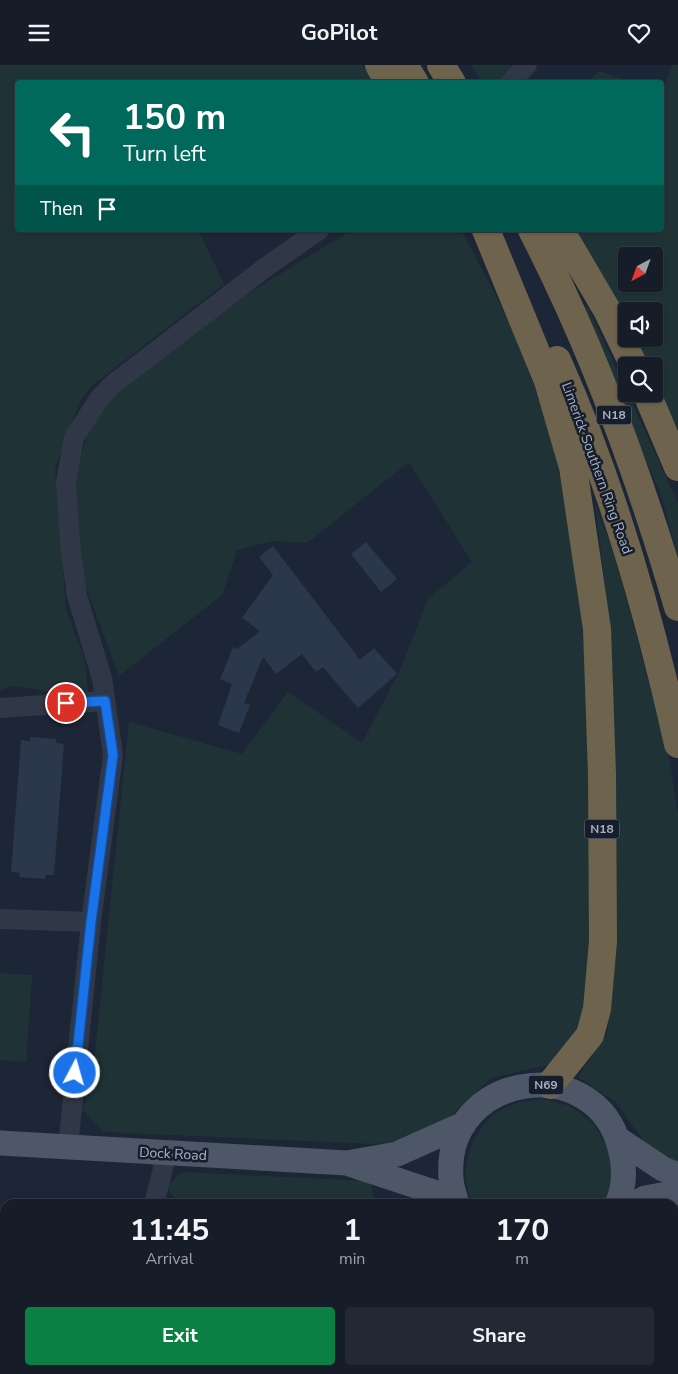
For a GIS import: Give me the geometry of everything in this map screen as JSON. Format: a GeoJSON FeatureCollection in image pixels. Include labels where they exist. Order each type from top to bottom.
{"type":"FeatureCollection","features":[{"type":"Feature","properties":{"kind":"highway"},"geometry":{"type":"LineString","coordinates":[[379,65],[387,80]]}},
{"type":"Feature","properties":{"kind":"highway"},"geometry":{"type":"LineString","coordinates":[[404,65],[413,80]]}},
{"type":"Feature","properties":{"kind":"highway"},"geometry":{"type":"LineString","coordinates":[[441,65],[450,80]]}},
{"type":"Feature","properties":{"kind":"highway"},"geometry":{"type":"LineString","coordinates":[[460,65],[469,80]]}},
{"type":"Feature","properties":{"kind":"highway","name":"N18"},"geometry":{"type":"LineString","coordinates":[[476,232],[519,308]]}},
{"type":"Feature","properties":{"kind":"highway","name":"N18"},"geometry":{"type":"LineString","coordinates":[[487,232],[548,381],[573,467],[597,629],[602,774],[603,922],[597,1009],[590,1035],[550,1085]]}},
{"type":"Feature","properties":{"kind":"highway","name":"Limerick Southern Ring Road"},"geometry":{"type":"LineString","coordinates":[[497,232],[569,386],[613,503],[657,649],[678,744]]}},
{"type":"Feature","properties":{"kind":"highway","name":"N18"},"geometry":{"type":"LineString","coordinates":[[533,232],[559,283],[623,439],[654,526],[678,607]]}},
{"type":"Feature","properties":{"kind":"highway"},"geometry":{"type":"LineString","coordinates":[[561,232],[607,309],[630,357]]}},
{"type":"Feature","properties":{"kind":"highway","name":"N18"},"geometry":{"type":"LineString","coordinates":[[650,402],[678,467]]}},
{"type":"Feature","properties":{"kind":"main road","name":"N69"},"geometry":{"type":"LineString","coordinates":[[455,1199],[450,1179],[453,1150],[464,1124],[480,1105],[501,1091],[525,1084],[550,1085],[572,1091],[591,1103],[607,1119],[618,1139],[623,1160],[623,1180],[618,1199]]}},
{"type":"Feature","properties":{"kind":"main road","name":"Dock Road"},"geometry":{"type":"LineString","coordinates":[[0,1143],[347,1163],[397,1154],[464,1124]]}},
{"type":"Feature","properties":{"kind":"main road","name":"N69"},"geometry":{"type":"LineString","coordinates":[[618,1139],[663,1169],[678,1175]]}},
{"type":"Feature","properties":{"kind":"main road","name":"Dock Road"},"geometry":{"type":"LineString","coordinates":[[347,1163],[434,1192],[447,1199]]}},
{"type":"Feature","properties":{"kind":"main road"},"geometry":{"type":"LineString","coordinates":[[645,1199],[678,1192]]}},
{"type":"Feature","properties":{"kind":"street"},"geometry":{"type":"LineString","coordinates":[[68,1148],[91,922],[113,755],[102,677],[77,596],[70,545],[66,482],[74,437],[98,400],[112,385],[266,267],[316,232]]}},
{"type":"Feature","properties":{"kind":"street"},"geometry":{"type":"LineString","coordinates":[[0,708],[105,701]]}},
{"type":"Feature","properties":{"kind":"street"},"geometry":{"type":"LineString","coordinates":[[0,919],[91,922]]}},
{"type":"Feature","properties":{"kind":"street"},"geometry":{"type":"LineString","coordinates":[[155,1199],[167,1153]]}},
{"type":"Feature","properties":{"kind":"green space"},"geometry":{"type":"Polygon","coordinates":[[[0,65],[363,65],[373,80],[15,80],[15,232],[199,232],[224,284],[90,387],[80,401],[55,468],[66,610],[84,657],[89,697],[12,686],[0,690],[0,65]]]}},
{"type":"Feature","properties":{"kind":"green space"},"geometry":{"type":"Polygon","coordinates":[[[471,65],[510,65],[520,80],[481,80],[471,65]]]}},
{"type":"Feature","properties":{"kind":"green space"},"geometry":{"type":"Polygon","coordinates":[[[672,65],[678,65],[678,452],[657,402],[663,402],[663,357],[636,357],[631,347],[663,347],[663,302],[618,302],[618,322],[571,232],[664,232],[664,86],[672,65]]]}},
{"type":"Feature","properties":{"kind":"green space"},"geometry":{"type":"Polygon","coordinates":[[[600,71],[625,80],[589,80],[600,71]]]}},
{"type":"Feature","properties":{"kind":"green space"},"geometry":{"type":"Polygon","coordinates":[[[349,232],[462,232],[515,332],[554,443],[575,558],[591,709],[590,992],[582,1035],[548,1065],[491,1078],[452,1115],[417,1138],[375,1144],[104,1132],[82,1110],[91,1091],[129,722],[242,754],[288,692],[362,743],[400,670],[428,599],[472,562],[409,462],[307,543],[273,541],[237,550],[222,595],[119,676],[81,574],[75,475],[89,431],[111,395],[226,307],[349,232]]]}},
{"type":"Feature","properties":{"kind":"green space"},"geometry":{"type":"Polygon","coordinates":[[[576,306],[588,307],[618,372],[618,399],[576,306]]]}},
{"type":"Feature","properties":{"kind":"green space"},"geometry":{"type":"Polygon","coordinates":[[[619,402],[632,402],[678,503],[678,559],[662,497],[619,402]]]}},
{"type":"Feature","properties":{"kind":"green space"},"geometry":{"type":"Polygon","coordinates":[[[595,503],[615,557],[669,757],[678,814],[678,1164],[650,1150],[616,1102],[578,1077],[607,1034],[615,946],[610,628],[595,503]]]}},
{"type":"Feature","properties":{"kind":"green space"},"geometry":{"type":"Polygon","coordinates":[[[0,973],[32,975],[26,1062],[0,1060],[0,973]]]}},
{"type":"Feature","properties":{"kind":"green space"},"geometry":{"type":"Polygon","coordinates":[[[542,1099],[570,1106],[593,1123],[608,1148],[612,1176],[607,1199],[471,1199],[466,1183],[466,1171],[467,1159],[476,1137],[489,1119],[499,1111],[519,1103],[542,1099]]]}},
{"type":"Feature","properties":{"kind":"green space"},"geometry":{"type":"Polygon","coordinates":[[[182,1172],[371,1181],[373,1197],[379,1199],[175,1199],[167,1187],[182,1172]]]}},
{"type":"Feature","properties":{"kind":"building"},"geometry":{"type":"Polygon","coordinates":[[[366,542],[397,579],[381,592],[351,554],[366,542]]]}},
{"type":"Feature","properties":{"kind":"building"},"geometry":{"type":"Polygon","coordinates":[[[273,546],[360,660],[374,648],[397,674],[358,708],[323,667],[316,672],[302,654],[276,674],[263,657],[244,703],[250,705],[239,733],[218,725],[232,684],[220,679],[233,647],[237,649],[260,631],[242,618],[273,575],[259,557],[273,546]]]}},
{"type":"Feature","properties":{"kind":"building"},"geometry":{"type":"Polygon","coordinates":[[[30,737],[56,739],[56,743],[64,744],[54,875],[46,875],[45,879],[19,877],[20,873],[11,872],[21,740],[30,741],[30,737]]]}},
{"type":"Feature","properties":{"kind":"route"},"geometry":{"type":"LineString","coordinates":[[66,703],[105,701],[113,755],[91,922],[75,1073]]}}]}
